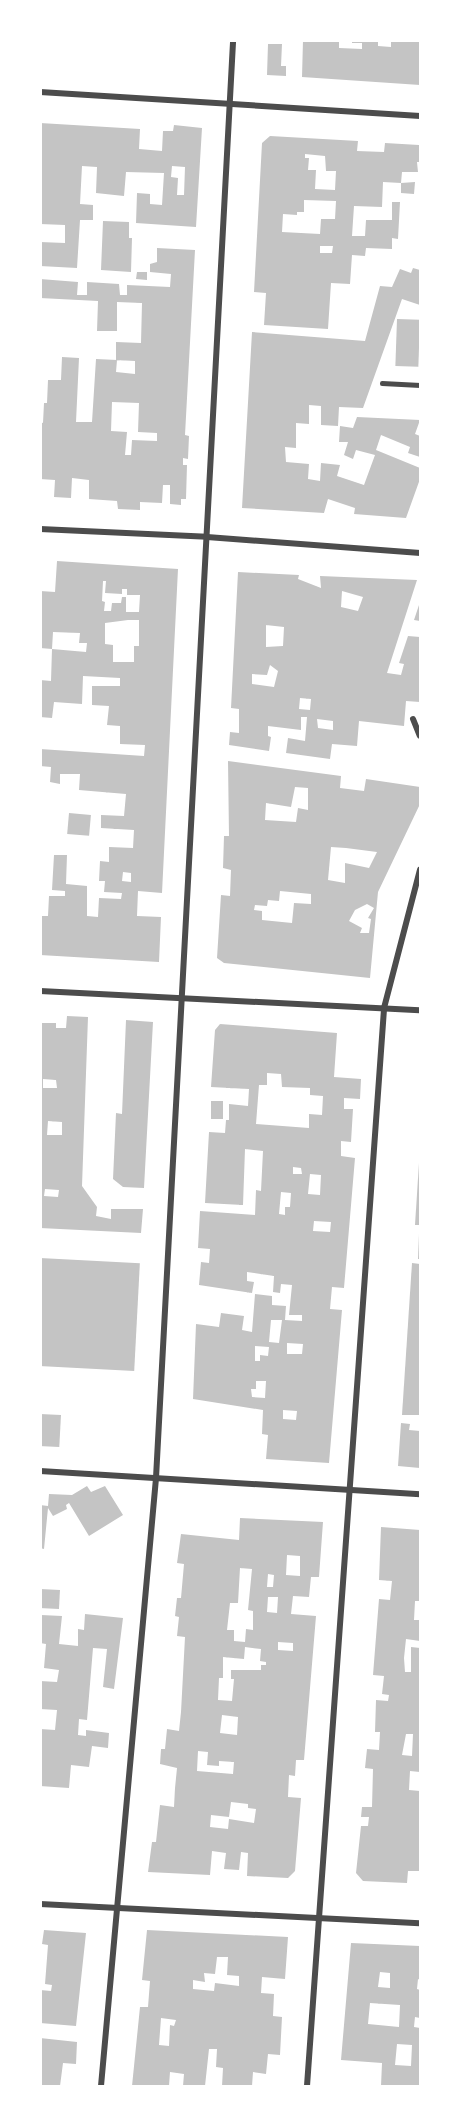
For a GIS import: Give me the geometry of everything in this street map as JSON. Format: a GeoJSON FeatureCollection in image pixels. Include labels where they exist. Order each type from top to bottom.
{"type":"FeatureCollection","features":[{"type":"Feature","properties":{"kind":"street"},"geometry":{"type":"LineString","coordinates":[[101,2086],[156,1478],[233,40]]}},
{"type":"Feature","properties":{"kind":"street"},"geometry":{"type":"LineString","coordinates":[[40,92],[420,116]]}},
{"type":"Feature","properties":{"kind":"street"},"geometry":{"type":"LineString","coordinates":[[40,529],[207,537],[420,553]]}},
{"type":"Feature","properties":{"kind":"street"},"geometry":{"type":"LineString","coordinates":[[413,719],[420,736]]}},
{"type":"Feature","properties":{"kind":"street"},"geometry":{"type":"LineString","coordinates":[[307,2086],[384,1008],[420,870]]}},
{"type":"Feature","properties":{"kind":"street"},"geometry":{"type":"LineString","coordinates":[[40,991],[420,1010]]}},
{"type":"Feature","properties":{"kind":"street"},"geometry":{"type":"LineString","coordinates":[[40,1472],[420,1494]]}},
{"type":"Feature","properties":{"kind":"street"},"geometry":{"type":"LineString","coordinates":[[40,1904],[420,1923]]}},
{"type":"Feature","properties":{"kind":"lane"},"geometry":{"type":"LineString","coordinates":[[382,383],[420,385]]}},
{"type":"Feature","properties":{"kind":"building"},"geometry":{"type":"Polygon","coordinates":[[[303,40],[339,40],[339,48],[362,49],[362,43],[352,43],[352,40],[378,40],[378,46],[391,47],[391,40],[420,40],[420,85],[302,77],[303,40]]]}},
{"type":"Feature","properties":{"kind":"building"},"geometry":{"type":"Polygon","coordinates":[[[268,44],[282,44],[281,66],[286,66],[286,76],[267,75],[268,44]]]}},
{"type":"Feature","properties":{"kind":"building"},"geometry":{"type":"Polygon","coordinates":[[[40,123],[140,129],[139,149],[162,151],[163,131],[173,131],[174,125],[202,128],[196,227],[136,223],[137,193],[150,194],[150,204],[162,205],[164,173],[126,172],[124,196],[96,193],[97,167],[82,166],[80,204],[93,205],[93,220],[80,220],[77,268],[40,266],[40,242],[65,243],[65,225],[40,224],[40,123]],[[172,166],[171,177],[178,178],[177,195],[184,195],[185,167],[172,166]]]}},
{"type":"Feature","properties":{"kind":"building"},"geometry":{"type":"Polygon","coordinates":[[[270,136],[358,141],[357,151],[384,152],[385,143],[419,145],[418,172],[402,172],[401,183],[383,182],[382,207],[354,206],[352,236],[365,236],[366,220],[392,220],[392,202],[400,202],[398,239],[392,238],[392,249],[366,248],[365,256],[352,255],[350,284],[331,283],[328,329],[264,325],[266,293],[254,292],[262,143],[270,136]],[[305,154],[305,158],[309,158],[308,170],[316,170],[315,189],[335,190],[336,171],[326,171],[325,156],[305,154]],[[304,200],[304,212],[297,212],[297,215],[283,214],[282,232],[320,234],[321,219],[335,219],[336,201],[304,200]],[[320,246],[320,253],[332,253],[333,246],[320,246]]]}},
{"type":"Feature","properties":{"kind":"building"},"geometry":{"type":"Polygon","coordinates":[[[415,182],[414,194],[401,193],[401,183],[415,182]]]}},
{"type":"Feature","properties":{"kind":"building"},"geometry":{"type":"Polygon","coordinates":[[[103,221],[129,222],[129,238],[132,238],[131,272],[101,270],[103,221]]]}},
{"type":"Feature","properties":{"kind":"building"},"geometry":{"type":"Polygon","coordinates":[[[157,248],[195,250],[185,435],[189,436],[188,459],[183,458],[183,465],[187,465],[186,499],[181,499],[181,505],[170,504],[170,485],[163,485],[162,503],[140,502],[140,510],[118,509],[117,501],[89,499],[89,480],[72,478],[71,498],[54,497],[55,480],[40,479],[40,422],[43,423],[44,403],[47,403],[48,380],[61,380],[62,357],[79,358],[76,422],[92,422],[96,359],[116,360],[116,342],[141,343],[142,303],[117,302],[117,331],[97,331],[98,301],[40,298],[40,279],[78,282],[77,295],[87,295],[87,282],[119,284],[120,295],[127,295],[127,285],[170,287],[171,274],[150,272],[150,264],[157,262],[157,248]],[[117,360],[116,372],[135,374],[135,361],[117,360]],[[112,402],[111,431],[127,432],[125,455],[131,455],[132,440],[157,441],[157,433],[138,432],[139,403],[112,402]]]}},
{"type":"Feature","properties":{"kind":"building"},"geometry":{"type":"Polygon","coordinates":[[[413,268],[420,270],[420,305],[402,299],[363,408],[339,407],[338,426],[321,425],[321,406],[309,405],[309,424],[296,423],[296,448],[285,447],[286,462],[309,464],[308,479],[320,481],[321,463],[340,465],[337,476],[364,485],[375,455],[356,450],[353,459],[344,455],[348,442],[339,442],[340,426],[353,428],[357,417],[420,420],[415,434],[420,436],[420,457],[408,453],[410,447],[381,435],[376,450],[420,468],[420,479],[406,518],[354,514],[355,508],[328,499],[324,513],[242,508],[252,332],[365,341],[380,286],[392,287],[400,269],[411,273],[413,268]]]}},
{"type":"Feature","properties":{"kind":"building"},"geometry":{"type":"Polygon","coordinates":[[[137,272],[147,272],[147,280],[136,279],[137,272]]]}},
{"type":"Feature","properties":{"kind":"building"},"geometry":{"type":"Polygon","coordinates":[[[397,319],[420,320],[418,367],[395,366],[397,319]]]}},
{"type":"Feature","properties":{"kind":"building"},"geometry":{"type":"Polygon","coordinates":[[[57,561],[178,569],[162,893],[138,891],[137,916],[161,917],[159,962],[40,955],[40,916],[48,916],[49,896],[65,896],[65,891],[52,890],[54,855],[67,855],[66,884],[87,886],[87,916],[98,917],[99,898],[121,899],[122,893],[104,892],[105,881],[99,881],[100,861],[109,862],[109,847],[133,848],[134,830],[101,828],[101,815],[124,816],[126,794],[79,790],[80,774],[60,774],[60,784],[50,782],[51,767],[40,766],[40,749],[144,756],[145,745],[120,744],[120,726],[107,725],[109,706],[92,705],[92,686],[120,686],[120,678],[83,676],[82,704],[54,702],[52,718],[40,717],[40,680],[51,681],[52,649],[40,648],[40,591],[55,592],[57,561]],[[103,581],[102,601],[105,602],[104,611],[111,611],[112,603],[121,603],[122,597],[126,597],[126,612],[139,612],[140,595],[127,595],[127,589],[122,589],[122,594],[105,593],[106,581],[103,581]],[[139,620],[105,623],[105,644],[113,645],[113,662],[134,662],[134,646],[139,646],[139,620]],[[53,632],[52,649],[86,652],[87,643],[79,643],[80,633],[53,632]],[[123,872],[122,881],[131,882],[131,873],[123,872]]]}},
{"type":"Feature","properties":{"kind":"building"},"geometry":{"type":"Polygon","coordinates":[[[238,572],[299,575],[298,579],[321,588],[320,576],[417,580],[387,673],[401,675],[404,664],[399,663],[408,636],[420,637],[420,702],[406,701],[404,726],[359,721],[357,746],[332,744],[330,759],[286,753],[288,738],[305,741],[307,717],[301,717],[301,730],[268,726],[268,736],[271,737],[269,751],[229,745],[230,732],[239,733],[239,709],[231,708],[238,572]],[[342,591],[341,607],[358,611],[363,597],[342,591]],[[266,625],[266,647],[283,646],[284,627],[266,625]],[[270,665],[267,675],[252,674],[252,684],[274,687],[278,671],[270,665]],[[300,698],[299,709],[310,710],[311,699],[300,698]],[[317,719],[318,728],[333,730],[333,721],[317,719]]]}},
{"type":"Feature","properties":{"kind":"building"},"geometry":{"type":"Polygon","coordinates":[[[420,602],[420,621],[414,620],[420,602]]]}},
{"type":"Feature","properties":{"kind":"building"},"geometry":{"type":"Polygon","coordinates":[[[228,761],[341,776],[340,788],[364,791],[366,779],[420,787],[420,804],[378,892],[370,978],[224,963],[217,958],[221,895],[230,896],[231,870],[223,868],[224,836],[229,836],[228,761]],[[295,787],[291,807],[266,803],[265,820],[296,822],[298,808],[308,810],[308,788],[295,787]],[[331,847],[328,880],[345,883],[345,863],[369,868],[377,852],[331,847]],[[280,891],[279,901],[268,900],[267,906],[255,905],[254,910],[262,911],[262,920],[292,923],[294,903],[311,904],[311,894],[280,891]],[[367,904],[355,910],[349,921],[362,928],[360,933],[369,933],[371,919],[368,918],[374,908],[367,904]]]}},
{"type":"Feature","properties":{"kind":"building"},"geometry":{"type":"Polygon","coordinates":[[[69,813],[91,815],[89,836],[67,834],[69,813]]]}},
{"type":"Feature","properties":{"kind":"building"},"geometry":{"type":"Polygon","coordinates":[[[67,1016],[88,1017],[82,1186],[97,1207],[96,1216],[111,1219],[111,1209],[143,1209],[141,1233],[40,1228],[40,1023],[56,1023],[56,1028],[66,1028],[67,1016]],[[43,1079],[43,1088],[57,1088],[56,1080],[43,1079]],[[48,1121],[47,1135],[62,1135],[62,1122],[48,1121]],[[45,1189],[44,1196],[58,1197],[59,1190],[45,1189]]]}},
{"type":"Feature","properties":{"kind":"building"},"geometry":{"type":"Polygon","coordinates":[[[126,1020],[153,1022],[144,1188],[123,1187],[113,1179],[116,1113],[122,1114],[126,1020]]]}},
{"type":"Feature","properties":{"kind":"building"},"geometry":{"type":"Polygon","coordinates":[[[220,1024],[337,1033],[334,1077],[361,1079],[360,1099],[344,1098],[344,1109],[353,1109],[351,1142],[341,1141],[341,1156],[355,1158],[344,1288],[332,1287],[330,1309],[342,1310],[329,1463],[266,1459],[268,1435],[262,1434],[263,1410],[193,1399],[196,1324],[219,1327],[221,1313],[244,1316],[242,1330],[252,1332],[255,1294],[272,1296],[272,1305],[286,1306],[285,1320],[302,1321],[302,1315],[289,1315],[292,1285],[281,1284],[280,1293],[273,1292],[274,1276],[247,1272],[247,1281],[254,1282],[252,1293],[199,1285],[201,1262],[209,1263],[210,1249],[198,1248],[200,1211],[255,1215],[256,1190],[261,1191],[263,1151],[245,1149],[243,1205],[205,1203],[209,1132],[225,1133],[226,1120],[229,1120],[229,1104],[248,1106],[249,1089],[211,1087],[215,1030],[220,1024]],[[267,1073],[267,1085],[259,1085],[256,1124],[309,1128],[309,1114],[322,1115],[323,1096],[310,1095],[310,1088],[282,1087],[281,1074],[267,1073]],[[293,1167],[293,1174],[302,1174],[301,1168],[293,1167]],[[310,1174],[308,1194],[320,1195],[321,1175],[310,1174]],[[281,1192],[279,1214],[285,1215],[285,1207],[290,1207],[291,1193],[281,1192]],[[314,1221],[313,1231],[330,1232],[331,1222],[314,1221]],[[271,1320],[269,1342],[279,1343],[282,1320],[271,1320]],[[287,1343],[287,1354],[302,1354],[303,1344],[287,1343]],[[255,1346],[255,1361],[260,1361],[260,1355],[268,1356],[269,1347],[255,1346]],[[256,1381],[256,1389],[251,1389],[252,1397],[265,1398],[266,1381],[256,1381]],[[283,1410],[283,1419],[296,1420],[297,1411],[283,1410]]]}},
{"type":"Feature","properties":{"kind":"building"},"geometry":{"type":"Polygon","coordinates":[[[211,1101],[223,1101],[223,1119],[211,1119],[211,1101]]]}},
{"type":"Feature","properties":{"kind":"building"},"geometry":{"type":"Polygon","coordinates":[[[419,1163],[420,1225],[415,1225],[419,1163]]]}},
{"type":"Feature","properties":{"kind":"building"},"geometry":{"type":"Polygon","coordinates":[[[419,1234],[420,1259],[418,1259],[419,1234]]]}},
{"type":"Feature","properties":{"kind":"building"},"geometry":{"type":"Polygon","coordinates":[[[40,1258],[140,1263],[134,1371],[40,1366],[40,1258]]]}},
{"type":"Feature","properties":{"kind":"building"},"geometry":{"type":"Polygon","coordinates":[[[412,1263],[420,1264],[420,1415],[402,1415],[412,1263]]]}},
{"type":"Feature","properties":{"kind":"building"},"geometry":{"type":"Polygon","coordinates":[[[40,1414],[61,1415],[59,1447],[40,1446],[40,1414]]]}},
{"type":"Feature","properties":{"kind":"building"},"geometry":{"type":"Polygon","coordinates":[[[401,1423],[410,1424],[409,1430],[420,1431],[420,1468],[398,1466],[401,1423]]]}},
{"type":"Feature","properties":{"kind":"building"},"geometry":{"type":"Polygon","coordinates":[[[87,1486],[91,1492],[105,1486],[123,1515],[89,1536],[69,1503],[66,1505],[67,1509],[53,1516],[48,1508],[44,1549],[40,1548],[40,1505],[48,1506],[49,1494],[72,1495],[87,1486]]]}},
{"type":"Feature","properties":{"kind":"building"},"geometry":{"type":"Polygon","coordinates":[[[240,1518],[323,1522],[319,1577],[311,1577],[309,1597],[293,1596],[291,1614],[316,1616],[304,1760],[296,1760],[295,1776],[289,1775],[288,1797],[301,1798],[295,1871],[288,1878],[247,1876],[248,1853],[241,1852],[239,1870],[224,1869],[226,1853],[212,1851],[210,1875],[148,1872],[152,1842],[156,1842],[160,1805],[174,1807],[177,1768],[160,1764],[161,1749],[165,1749],[167,1729],[179,1731],[181,1712],[185,1637],[177,1636],[179,1617],[175,1616],[177,1598],[181,1598],[184,1564],[177,1563],[181,1534],[239,1540],[240,1518]],[[287,1555],[286,1575],[300,1576],[300,1556],[287,1555]],[[240,1568],[238,1603],[230,1603],[227,1630],[234,1630],[234,1641],[245,1642],[246,1629],[253,1630],[253,1611],[248,1610],[252,1569],[240,1568]],[[268,1574],[267,1587],[273,1587],[274,1575],[268,1574]],[[268,1597],[267,1612],[277,1613],[278,1597],[268,1597]],[[278,1642],[278,1650],[293,1651],[293,1643],[278,1642]],[[245,1647],[244,1659],[223,1657],[223,1678],[219,1678],[218,1700],[232,1701],[234,1679],[231,1679],[231,1670],[261,1670],[261,1665],[266,1665],[266,1662],[260,1661],[261,1649],[245,1647]],[[222,1715],[220,1733],[237,1735],[238,1717],[222,1715]],[[198,1751],[197,1771],[233,1774],[234,1762],[219,1761],[219,1766],[207,1765],[208,1752],[198,1751]],[[231,1802],[229,1817],[211,1815],[210,1827],[228,1829],[229,1819],[254,1823],[256,1809],[248,1808],[248,1804],[231,1802]]]}},
{"type":"Feature","properties":{"kind":"building"},"geometry":{"type":"Polygon","coordinates":[[[381,1527],[420,1530],[420,1601],[415,1601],[414,1620],[420,1620],[420,1641],[406,1639],[404,1658],[405,1672],[411,1672],[411,1647],[420,1648],[420,1772],[410,1771],[409,1790],[420,1791],[420,1855],[419,1871],[408,1871],[407,1883],[363,1881],[356,1873],[361,1826],[368,1826],[369,1817],[361,1817],[362,1807],[372,1807],[373,1769],[365,1768],[367,1749],[379,1750],[380,1732],[375,1732],[376,1700],[388,1701],[389,1695],[382,1694],[384,1676],[373,1675],[379,1599],[390,1600],[392,1581],[379,1580],[381,1527]],[[406,1734],[402,1755],[412,1756],[413,1734],[406,1734]]]}},
{"type":"Feature","properties":{"kind":"building"},"geometry":{"type":"Polygon","coordinates":[[[40,1589],[60,1590],[59,1609],[40,1608],[40,1589]]]}},
{"type":"Feature","properties":{"kind":"building"},"geometry":{"type":"Polygon","coordinates":[[[85,1614],[123,1618],[114,1689],[103,1687],[107,1649],[93,1648],[87,1720],[79,1719],[78,1735],[86,1736],[86,1730],[109,1733],[108,1748],[92,1746],[89,1767],[71,1765],[69,1788],[40,1786],[40,1729],[55,1730],[57,1710],[40,1709],[40,1681],[57,1682],[59,1670],[44,1668],[46,1644],[40,1643],[41,1615],[62,1616],[59,1644],[78,1646],[78,1629],[84,1630],[85,1614]]]}},
{"type":"Feature","properties":{"kind":"building"},"geometry":{"type":"Polygon","coordinates":[[[44,1930],[86,1933],[76,2026],[40,2023],[40,1990],[51,1991],[52,1985],[45,1984],[48,1945],[42,1944],[44,1930]]]}},
{"type":"Feature","properties":{"kind":"building"},"geometry":{"type":"Polygon","coordinates":[[[147,1930],[288,1937],[285,1979],[262,1977],[261,1993],[274,1994],[273,2016],[282,2017],[280,2055],[268,2054],[266,2074],[253,2072],[252,2086],[222,2086],[223,2068],[216,2067],[217,2049],[209,2049],[205,2086],[183,2086],[184,2074],[170,2072],[169,2086],[132,2086],[140,2007],[148,2007],[150,1981],[142,1980],[147,1930]],[[217,1957],[215,1974],[204,1973],[205,1982],[193,1980],[193,1989],[214,1991],[215,1983],[239,1986],[239,1976],[227,1975],[228,1957],[217,1957]],[[161,2018],[159,2045],[169,2046],[170,2025],[174,2026],[176,2020],[161,2018]]]}},
{"type":"Feature","properties":{"kind":"building"},"geometry":{"type":"Polygon","coordinates":[[[351,1943],[420,1946],[420,1980],[418,1979],[417,1989],[420,1990],[420,2018],[415,2017],[414,2027],[420,2028],[420,2086],[381,2086],[382,2063],[341,2060],[351,1943]],[[380,1972],[378,1987],[390,1988],[390,1973],[380,1972]],[[370,2003],[368,2024],[399,2027],[400,2005],[370,2003]],[[397,2044],[395,2065],[411,2066],[412,2045],[397,2044]]]}},
{"type":"Feature","properties":{"kind":"building"},"geometry":{"type":"Polygon","coordinates":[[[40,2038],[77,2042],[76,2064],[63,2063],[60,2086],[40,2086],[40,2038]]]}}]}
